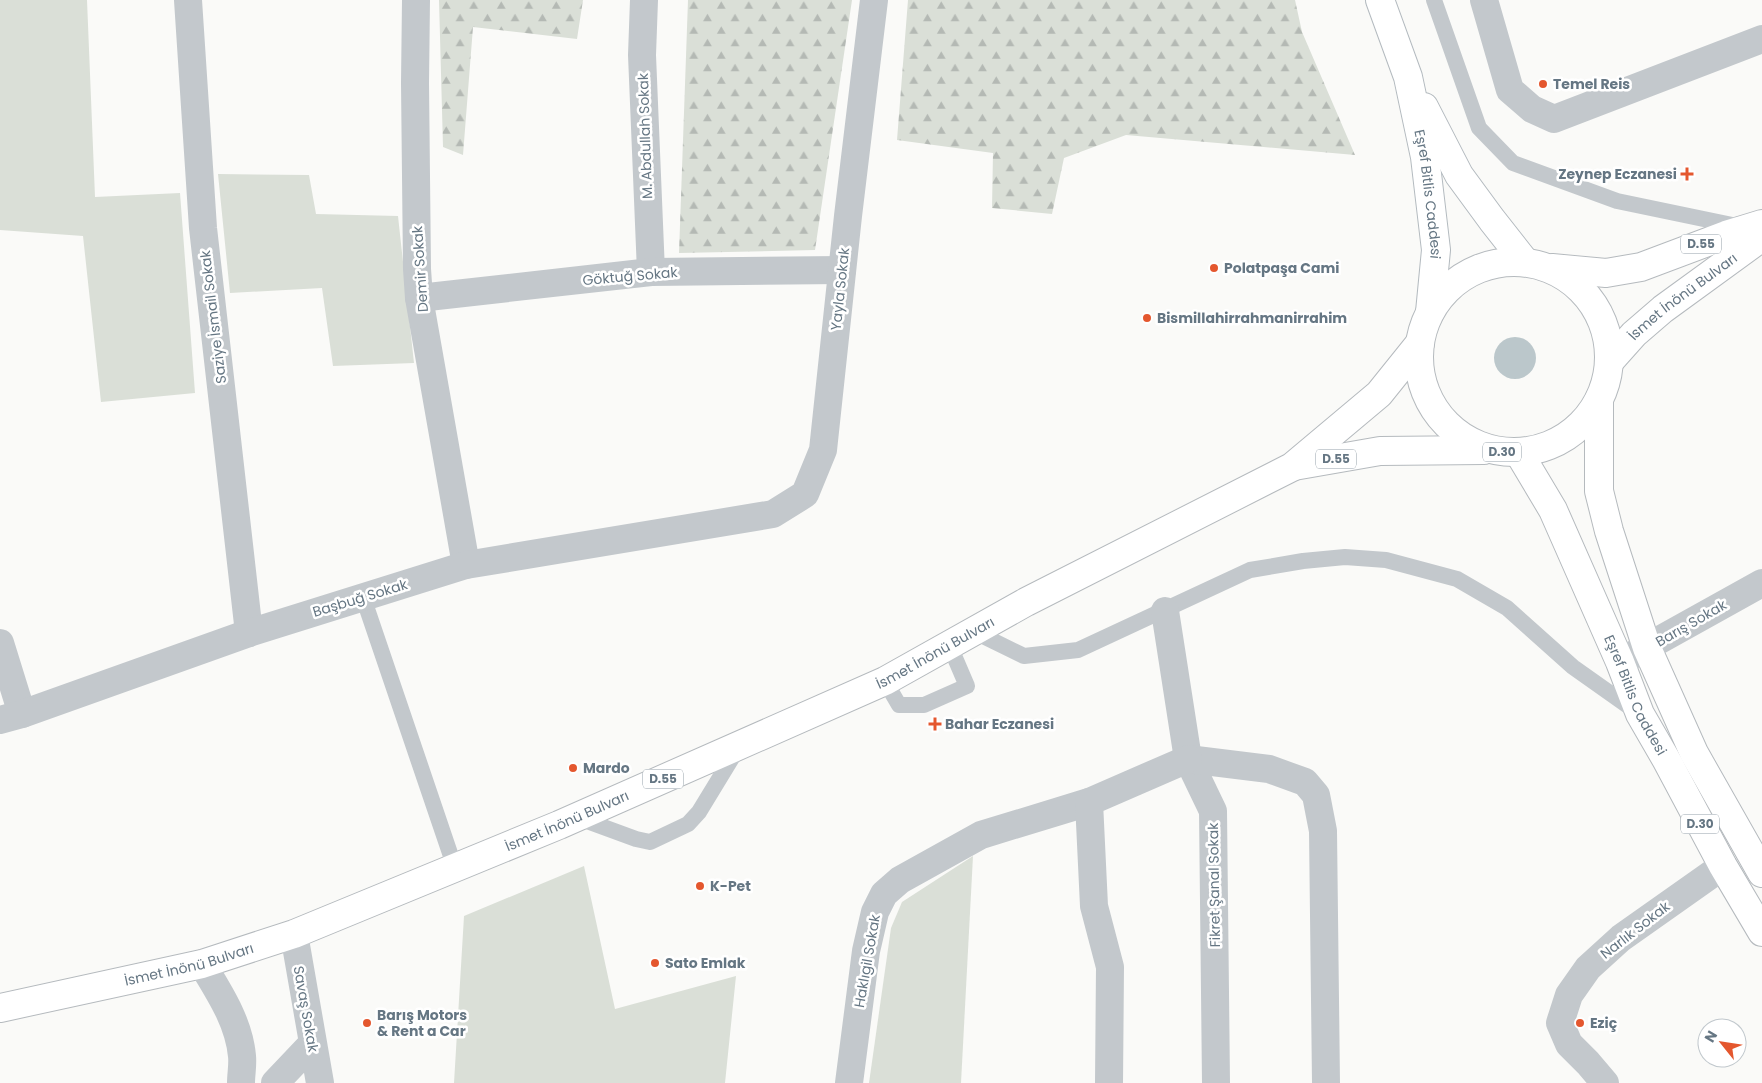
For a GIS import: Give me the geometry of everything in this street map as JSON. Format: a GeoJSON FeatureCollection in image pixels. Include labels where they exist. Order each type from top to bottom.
{"type":"FeatureCollection","features":[{"type":"Feature","properties":{"kind":"main road","name":"Eşref Bitlis Caddesi"},"geometry":{"type":"LineString","coordinates":[[1380,0],[1408,77],[1460,175],[1492,220],[1537,265]]}},
{"type":"Feature","properties":{"kind":"main road","name":"Eşref Bitlis Caddesi"},"geometry":{"type":"LineString","coordinates":[[1408,77],[1425,157],[1436,250],[1430,312]]}},
{"type":"Feature","properties":{"kind":"main road","name":"İsmet İnönü Bulvarı"},"geometry":{"type":"LineString","coordinates":[[1537,265],[1606,273],[1641,267],[1726,235],[1757,230]]}},
{"type":"Feature","properties":{"kind":"main road","name":"İsmet İnönü Bulvarı"},"geometry":{"type":"LineString","coordinates":[[1609,362],[1634,334],[1757,230]]}},
{"type":"Feature","properties":{"kind":"main road","name":"D.30"},"geometry":{"type":"LineString","coordinates":[[1497,263],[1537,265],[1570,279],[1587,296],[1600,316],[1608,338],[1609,362],[1599,400],[1585,421],[1566,438],[1543,448],[1518,453],[1503,452],[1488,450],[1462,438],[1442,420],[1427,397],[1419,371],[1420,343],[1423,327],[1430,312],[1447,289],[1470,272],[1497,263]]}},
{"type":"Feature","properties":{"kind":"main road","name":"İsmet İnönü Bulvarı"},"geometry":{"type":"LineString","coordinates":[[0,1008],[202,964],[294,934],[576,817],[739,747],[885,681],[1026,602],[1292,467],[1379,394],[1420,343]]}},
{"type":"Feature","properties":{"kind":"main road","name":"Eşref Bitlis Caddesi"},"geometry":{"type":"LineString","coordinates":[[1599,400],[1599,491],[1609,531],[1648,648],[1694,753],[1762,873]]}},
{"type":"Feature","properties":{"kind":"main road","name":"İsmet İnönü Bulvarı"},"geometry":{"type":"LineString","coordinates":[[1292,467],[1380,451],[1488,450]]}},
{"type":"Feature","properties":{"kind":"main road","name":"Eşref Bitlis Caddesi"},"geometry":{"type":"LineString","coordinates":[[1518,453],[1553,510],[1620,662],[1640,714],[1666,758],[1723,866],[1762,932]]}},
{"type":"Feature","properties":{"kind":"street","name":"Saziye İsmail Sokak"},"geometry":{"type":"LineString","coordinates":[[188,0],[204,238],[249,633]]}},
{"type":"Feature","properties":{"kind":"street","name":"Demir Sokak"},"geometry":{"type":"LineString","coordinates":[[416,0],[415,83],[419,298],[466,564]]}},
{"type":"Feature","properties":{"kind":"street","name":"M. Abdullah Sokak"},"geometry":{"type":"LineString","coordinates":[[644,0],[642,55],[650,272]]}},
{"type":"Feature","properties":{"kind":"street","name":"Yayla Sokak"},"geometry":{"type":"LineString","coordinates":[[730,520],[773,514],[805,494],[823,450],[874,0]]}},
{"type":"Feature","properties":{"kind":"street"},"geometry":{"type":"LineString","coordinates":[[1484,0],[1510,90],[1532,110],[1554,119],[1762,39]]}},
{"type":"Feature","properties":{"kind":"street","name":"Göktuğ Sokak"},"geometry":{"type":"LineString","coordinates":[[419,298],[650,272],[842,270]]}},
{"type":"Feature","properties":{"kind":"street","name":"Başbuğ Sokak"},"geometry":{"type":"LineString","coordinates":[[11,717],[249,633],[466,564],[730,520]]}},
{"type":"Feature","properties":{"kind":"street","name":"Barış Sokak"},"geometry":{"type":"LineString","coordinates":[[1620,662],[1762,583]]}},
{"type":"Feature","properties":{"kind":"street","name":"Fikret Şanal Sokak"},"geometry":{"type":"LineString","coordinates":[[1165,611],[1188,759],[1213,811],[1216,1083]]}},
{"type":"Feature","properties":{"kind":"street"},"geometry":{"type":"LineString","coordinates":[[0,643],[11,717]]}},
{"type":"Feature","properties":{"kind":"street"},"geometry":{"type":"LineString","coordinates":[[1188,759],[1269,768],[1305,782],[1316,795],[1323,831],[1326,1083]]}},
{"type":"Feature","properties":{"kind":"street","name":"Haklıgil Sokak"},"geometry":{"type":"LineString","coordinates":[[849,1083],[866,951],[875,912],[884,894],[900,880],[980,835],[1089,802],[1188,759]]}},
{"type":"Feature","properties":{"kind":"street"},"geometry":{"type":"LineString","coordinates":[[1089,802],[1094,906],[1110,967],[1109,1083]]}},
{"type":"Feature","properties":{"kind":"street","name":"Narlık Sokak"},"geometry":{"type":"LineString","coordinates":[[1604,1083],[1569,1044],[1560,1024],[1569,995],[1588,968],[1621,938],[1723,866]]}},
{"type":"Feature","properties":{"kind":"street","name":"Savaş Sokak"},"geometry":{"type":"LineString","coordinates":[[294,934],[320,1083]]}},
{"type":"Feature","properties":{"kind":"street"},"geometry":{"type":"LineString","coordinates":[[202,964],[235,1024],[242,1056],[241,1083]]}},
{"type":"Feature","properties":{"kind":"street"},"geometry":{"type":"LineString","coordinates":[[275,1083],[312,1044]]}},
{"type":"Feature","properties":{"kind":"lane"},"geometry":{"type":"LineString","coordinates":[[1434,0],[1478,128],[1513,163],[1617,201],[1757,230]]}},
{"type":"Feature","properties":{"kind":"lane"},"geometry":{"type":"LineString","coordinates":[[973,631],[1024,656],[1078,650],[1250,570],[1328,558],[1345,557],[1386,560],[1457,579],[1507,608],[1573,667],[1640,714]]}},
{"type":"Feature","properties":{"kind":"lane"},"geometry":{"type":"LineString","coordinates":[[363,597],[454,868]]}},
{"type":"Feature","properties":{"kind":"lane"},"geometry":{"type":"LineString","coordinates":[[885,681],[899,705],[924,705],[967,686],[949,644]]}},
{"type":"Feature","properties":{"kind":"lane"},"geometry":{"type":"LineString","coordinates":[[576,817],[636,840],[650,842],[688,824],[698,812],[739,747]]}},
{"type":"Feature","properties":{"kind":"green space"},"geometry":{"type":"Polygon","coordinates":[[[0,0],[87,0],[95,197],[180,193],[195,393],[101,402],[83,236],[0,230],[0,0]]]}},
{"type":"Feature","properties":{"kind":"green space"},"geometry":{"type":"Polygon","coordinates":[[[439,0],[583,0],[577,39],[473,27],[463,155],[443,147],[439,0]]]}},
{"type":"Feature","properties":{"kind":"green space"},"geometry":{"type":"Polygon","coordinates":[[[688,0],[852,0],[815,250],[679,253],[688,0]]]}},
{"type":"Feature","properties":{"kind":"green space"},"geometry":{"type":"Polygon","coordinates":[[[908,0],[1295,0],[1302,32],[1355,155],[1126,135],[1064,158],[1052,214],[992,208],[993,153],[897,140],[908,0]]]}},
{"type":"Feature","properties":{"kind":"green space"},"geometry":{"type":"Polygon","coordinates":[[[218,174],[309,175],[316,214],[398,216],[414,363],[333,366],[322,288],[230,293],[218,174]]]}},
{"type":"Feature","properties":{"kind":"green space"},"geometry":{"type":"Polygon","coordinates":[[[973,856],[961,1083],[869,1083],[891,928],[902,902],[973,856]]]}},
{"type":"Feature","properties":{"kind":"green space"},"geometry":{"type":"Polygon","coordinates":[[[584,866],[615,1009],[736,976],[725,1083],[454,1083],[464,916],[584,866]]]}},
{"type":"Feature","properties":{"kind":"shaded area"},"geometry":{"type":"Polygon","coordinates":[[[1519,337],[1527,340],[1533,346],[1536,358],[1533,370],[1527,376],[1511,379],[1503,376],[1497,370],[1494,354],[1497,346],[1503,340],[1519,337]]]}},
{"type":"Feature","properties":{"kind":"place","name":"Temel Reis"},"geometry":{"type":"Point","coordinates":[1543,84]}},
{"type":"Feature","properties":{"kind":"place","name":"Zeynep Eczanesi"},"geometry":{"type":"Point","coordinates":[1687,174]}},
{"type":"Feature","properties":{"kind":"place","name":"Polatpaşa Cami"},"geometry":{"type":"Point","coordinates":[1214,268]}},
{"type":"Feature","properties":{"kind":"place","name":"Bismillahirrahmanirrahim"},"geometry":{"type":"Point","coordinates":[1147,318]}},
{"type":"Feature","properties":{"kind":"place","name":"Bahar Eczanesi"},"geometry":{"type":"Point","coordinates":[935,724]}},
{"type":"Feature","properties":{"kind":"place","name":"Mardo"},"geometry":{"type":"Point","coordinates":[573,768]}},
{"type":"Feature","properties":{"kind":"place","name":"K-Pet"},"geometry":{"type":"Point","coordinates":[700,886]}},
{"type":"Feature","properties":{"kind":"place","name":"Sato Emlak"},"geometry":{"type":"Point","coordinates":[655,963]}},
{"type":"Feature","properties":{"kind":"place","name":"Barış Motors & Rent a Car"},"geometry":{"type":"Point","coordinates":[367,1023]}},
{"type":"Feature","properties":{"kind":"place","name":"Eziç"},"geometry":{"type":"Point","coordinates":[1580,1023]}}]}
